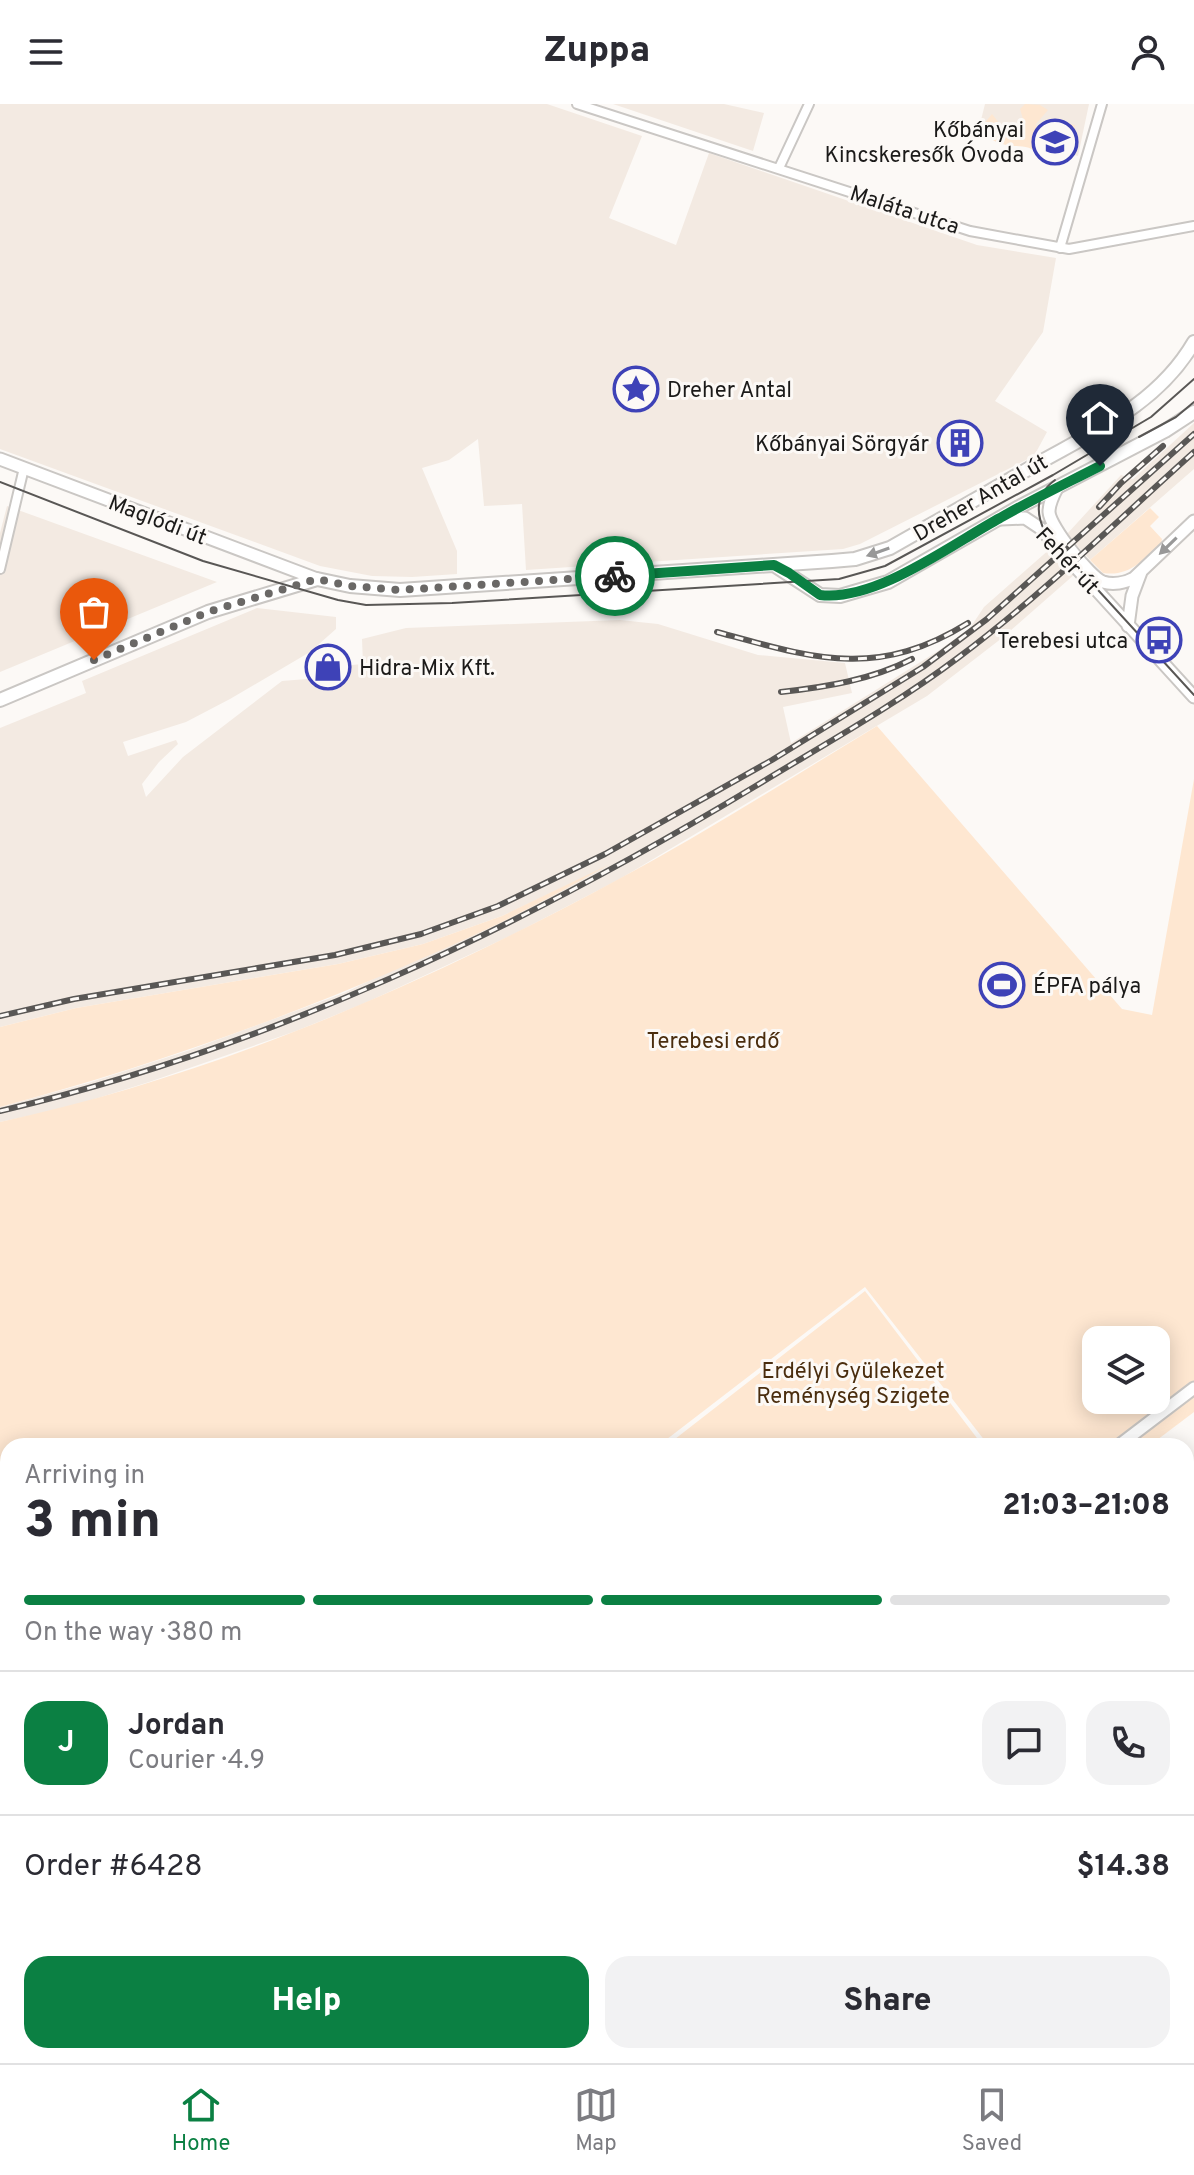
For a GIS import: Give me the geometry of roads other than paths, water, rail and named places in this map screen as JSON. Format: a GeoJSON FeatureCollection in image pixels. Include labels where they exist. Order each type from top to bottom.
{"type":"FeatureCollection","features":[{"type":"Feature","properties":{"kind":"main road","name":"Dreher Antal út"},"geometry":{"type":"LineString","coordinates":[[317,579],[350,586],[400,590],[832,561],[874,554],[890,548],[1120,418],[1175,372],[1194,342]]}},
{"type":"Feature","properties":{"kind":"main road","name":"Dreher Antal út"},"geometry":{"type":"LineString","coordinates":[[813,592],[840,596],[888,582],[996,520],[1165,431],[1194,412]]}},
{"type":"Feature","properties":{"kind":"main road","name":"Maglódi út"},"geometry":{"type":"LineString","coordinates":[[0,459],[317,579]]}},
{"type":"Feature","properties":{"kind":"main road","name":"Fehér út"},"geometry":{"type":"LineString","coordinates":[[1057,488],[1049,510],[1051,521],[1059,535],[1099,580],[1123,582],[1142,571]]}},
{"type":"Feature","properties":{"kind":"main road","name":"Fehér út"},"geometry":{"type":"LineString","coordinates":[[996,520],[1025,518],[1040,528],[1194,697]]}},
{"type":"Feature","properties":{"kind":"main road"},"geometry":{"type":"LineString","coordinates":[[1142,571],[1194,521]]}},
{"type":"Feature","properties":{"kind":"main road"},"geometry":{"type":"LineString","coordinates":[[813,592],[810,579],[813,572],[832,561]]}},
{"type":"Feature","properties":{"kind":"main road"},"geometry":{"type":"LineString","coordinates":[[774,565],[813,592]]}},
{"type":"Feature","properties":{"kind":"main road","name":"Fehér út"},"geometry":{"type":"LineString","coordinates":[[1128,626],[1132,596],[1142,571]]}},
{"type":"Feature","properties":{"kind":"main road"},"geometry":{"type":"LineString","coordinates":[[0,700],[208,612],[317,579]]}},
{"type":"Feature","properties":{"kind":"main road"},"geometry":{"type":"LineString","coordinates":[[1128,1438],[1194,1388]]}},
{"type":"Feature","properties":{"kind":"street","name":"Maláta utca"},"geometry":{"type":"LineString","coordinates":[[577,104],[970,231],[1060,248],[1079,248],[1194,226]]}},
{"type":"Feature","properties":{"kind":"street"},"geometry":{"type":"LineString","coordinates":[[779,168],[809,104]]}},
{"type":"Feature","properties":{"kind":"street"},"geometry":{"type":"LineString","coordinates":[[1060,248],[1102,104]]}},
{"type":"Feature","properties":{"kind":"street"},"geometry":{"type":"LineString","coordinates":[[0,569],[24,468]]}},
{"type":"Feature","properties":{"kind":"tram line"},"geometry":{"type":"LineString","coordinates":[[0,482],[203,561],[338,600],[366,605],[452,603],[839,579],[885,566],[1053,475],[1151,417],[1194,379]]}},
{"type":"Feature","properties":{"kind":"tram line"},"geometry":{"type":"LineString","coordinates":[[1139,437],[1176,417],[1194,402]]}},
{"type":"Feature","properties":{"kind":"tram line"},"geometry":{"type":"LineString","coordinates":[[1055,480],[1044,491],[1039,504],[1045,532],[1194,695]]}},
{"type":"Feature","properties":{"kind":"railway"},"geometry":{"type":"LineString","coordinates":[[0,1016],[74,999],[335,955],[421,934],[498,906],[605,854],[772,760],[923,667],[987,619],[1194,434]]}},
{"type":"Feature","properties":{"kind":"railway"},"geometry":{"type":"LineString","coordinates":[[1099,507],[1163,446]]}},
{"type":"Feature","properties":{"kind":"railway"},"geometry":{"type":"LineString","coordinates":[[0,1111],[100,1085],[198,1054],[295,1018],[483,935],[665,839],[858,725],[959,657],[1050,583],[1194,452]]}},
{"type":"Feature","properties":{"kind":"railway"},"geometry":{"type":"LineString","coordinates":[[717,632],[814,656],[873,658],[935,641],[968,623]]}},
{"type":"Feature","properties":{"kind":"railway"},"geometry":{"type":"LineString","coordinates":[[781,692],[848,682],[912,659]]}},
{"type":"Feature","properties":{"kind":"place","name":"Kőbányai Kincskeresők Óvoda"},"geometry":{"type":"Point","coordinates":[1055,142]}},
{"type":"Feature","properties":{"kind":"place","name":"Dreher Antal"},"geometry":{"type":"Point","coordinates":[636,389]}},
{"type":"Feature","properties":{"kind":"place","name":"Kőbányai Sörgyár"},"geometry":{"type":"Point","coordinates":[960,443]}},
{"type":"Feature","properties":{"kind":"place","name":"Terebesi utca"},"geometry":{"type":"Point","coordinates":[1159,640]}},
{"type":"Feature","properties":{"kind":"place","name":"Hidra-Mix Kft."},"geometry":{"type":"Point","coordinates":[328,667]}},
{"type":"Feature","properties":{"kind":"place","name":"ÉPFA pálya"},"geometry":{"type":"Point","coordinates":[1002,985]}},
{"type":"Feature","properties":{"kind":"park label","name":"Terebesi erdő"},"geometry":{"type":"Point","coordinates":[713,1040]}},
{"type":"Feature","properties":{"kind":"park label","name":"Erdélyi Gyülekezet Reménység Szigete"},"geometry":{"type":"Point","coordinates":[853,1382]}}]}
